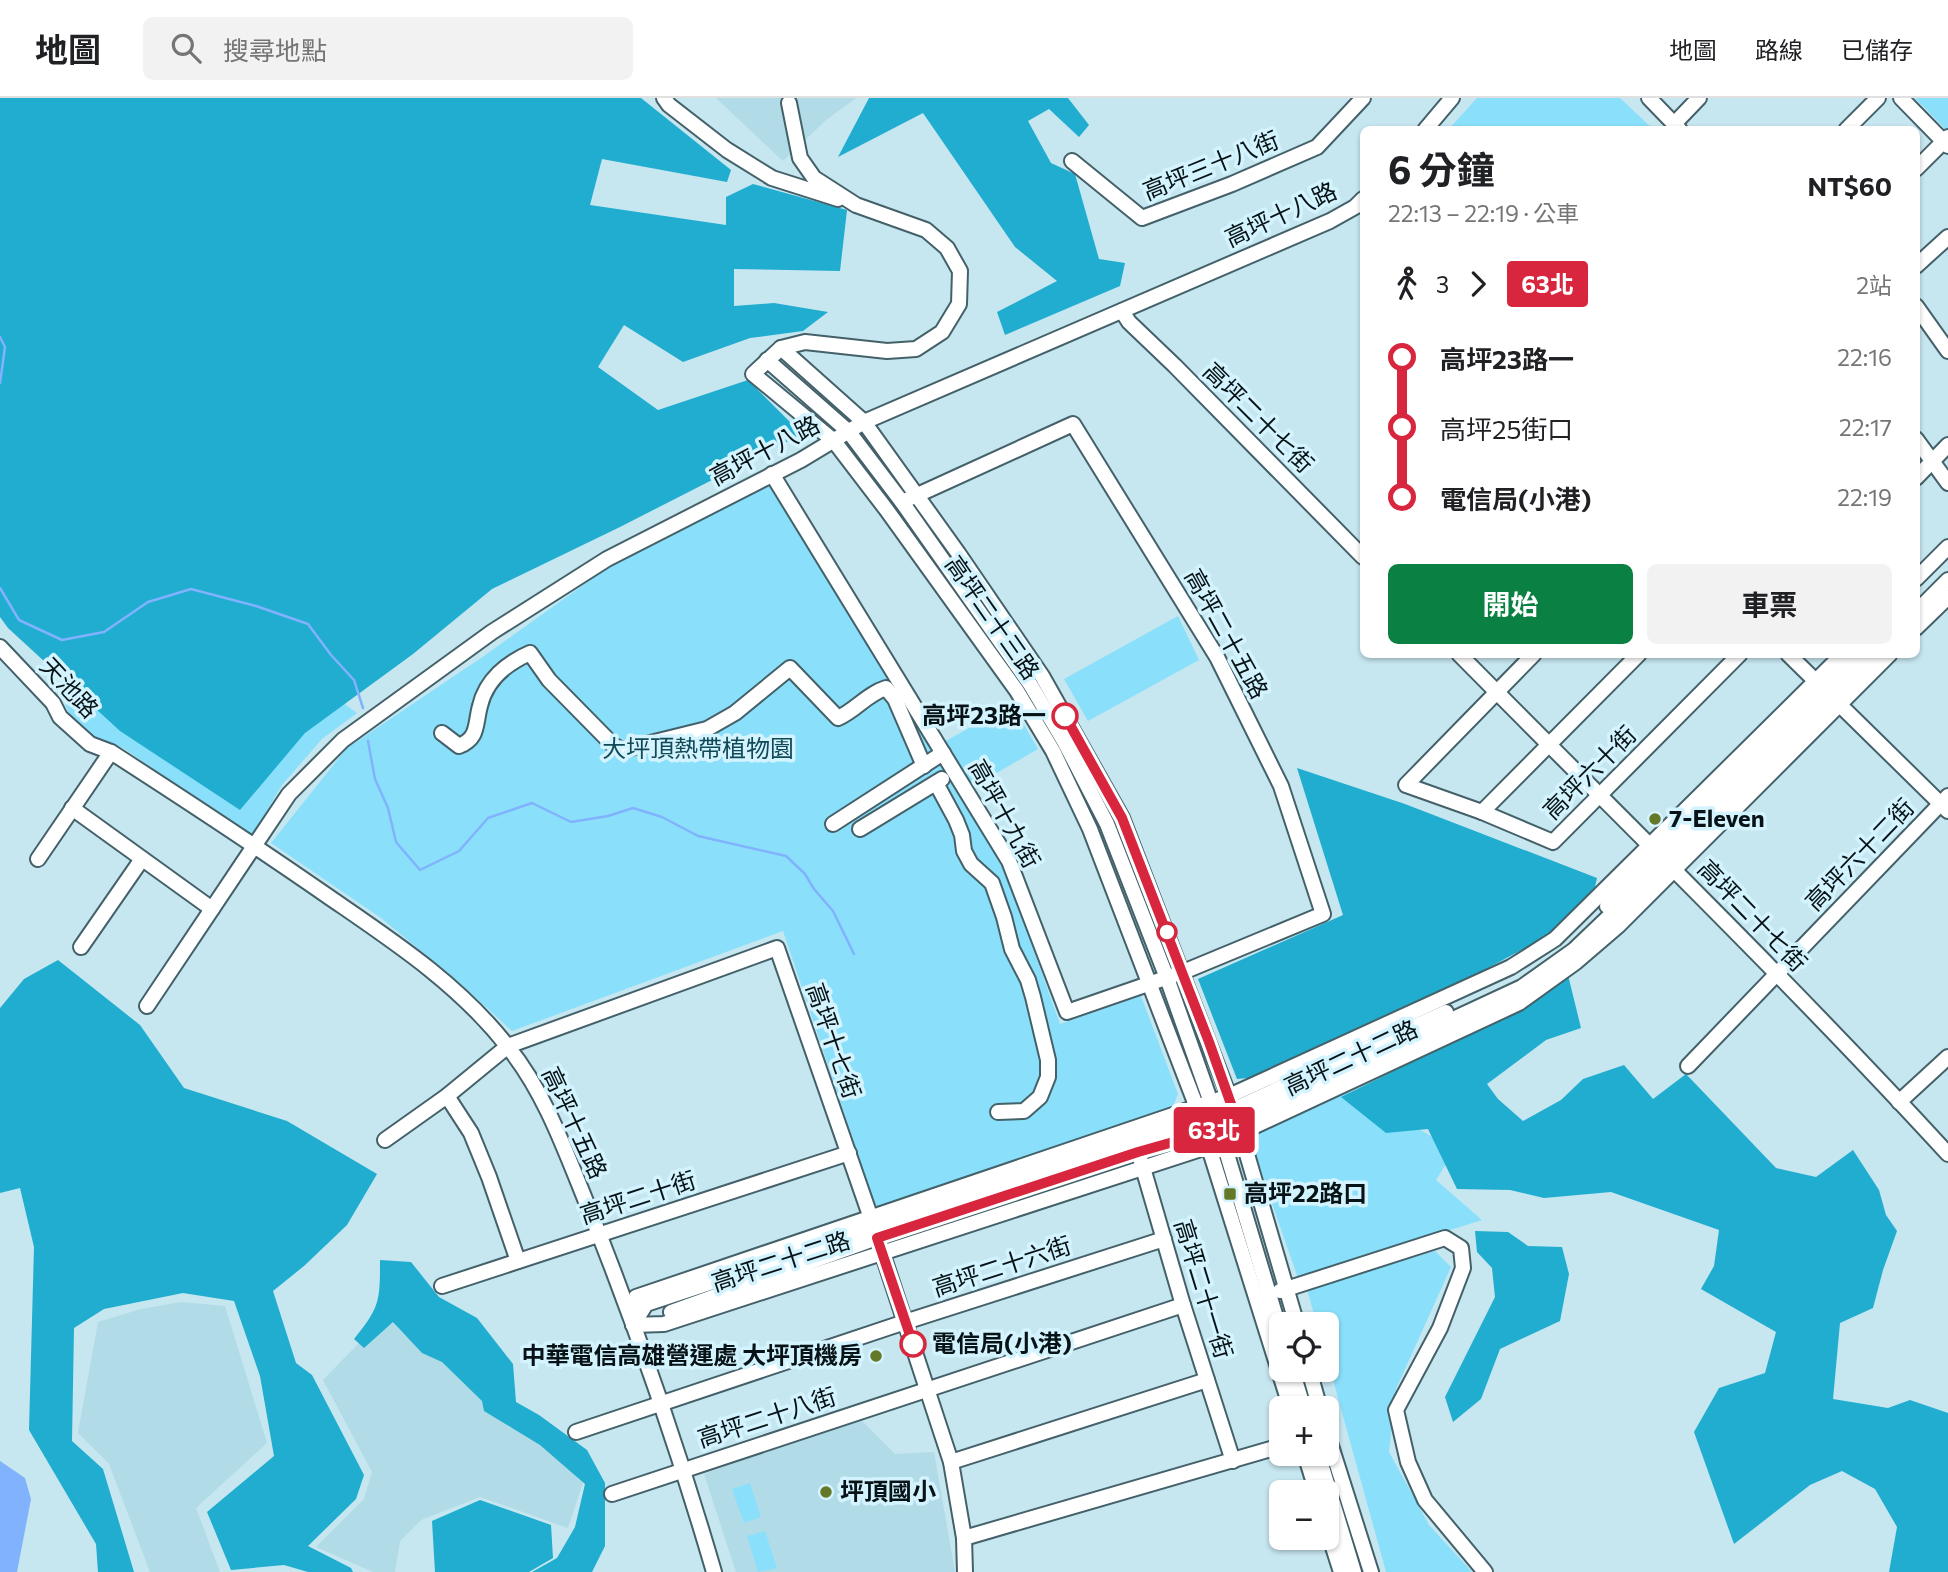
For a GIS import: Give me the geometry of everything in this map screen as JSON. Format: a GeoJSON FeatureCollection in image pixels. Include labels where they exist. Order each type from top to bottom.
{"type":"FeatureCollection","features":[{"type":"Feature","properties":{"kind":"street"},"geometry":{"type":"LineString","coordinates":[[664,98],[669,105],[727,150],[772,178],[926,230],[947,248],[960,271],[959,304],[942,332],[916,349],[887,351],[805,342],[781,348],[767,360]]}},
{"type":"Feature","properties":{"kind":"street","name":"高坪三十八街"},"geometry":{"type":"LineString","coordinates":[[1072,161],[1142,218],[1317,148],[1363,98]]}},
{"type":"Feature","properties":{"kind":"street"},"geometry":{"type":"LineString","coordinates":[[1428,126],[1452,98]]}},
{"type":"Feature","properties":{"kind":"street"},"geometry":{"type":"LineString","coordinates":[[1649,98],[1677,126],[1699,98]]}},
{"type":"Feature","properties":{"kind":"street"},"geometry":{"type":"LineString","coordinates":[[1850,126],[1878,98]]}},
{"type":"Feature","properties":{"kind":"street"},"geometry":{"type":"LineString","coordinates":[[1901,98],[1946,142],[1920,165]]}},
{"type":"Feature","properties":{"kind":"street"},"geometry":{"type":"LineString","coordinates":[[789,103],[800,158],[814,178],[856,205]]}},
{"type":"Feature","properties":{"kind":"street","name":"高坪十八路"},"geometry":{"type":"LineString","coordinates":[[147,1006],[289,794],[343,740],[492,632],[607,558],[772,474],[864,422],[1330,221],[1360,203]]}},
{"type":"Feature","properties":{"kind":"street"},"geometry":{"type":"LineString","coordinates":[[1920,262],[1948,237]]}},
{"type":"Feature","properties":{"kind":"street","name":"高坪二十七街"},"geometry":{"type":"LineString","coordinates":[[1122,311],[1129,322],[1360,554]]}},
{"type":"Feature","properties":{"kind":"street"},"geometry":{"type":"LineString","coordinates":[[1920,312],[1948,351]]}},
{"type":"Feature","properties":{"kind":"street","name":"高坪二十三路"},"geometry":{"type":"LineString","coordinates":[[781,348],[864,422],[1042,676],[1116,807],[1183,972],[1235,1115],[1293,1312]]}},
{"type":"Feature","properties":{"kind":"street","name":"高坪二十三路"},"geometry":{"type":"LineString","coordinates":[[1210,1124],[1090,829],[1045,739],[1017,691],[834,441],[753,374],[767,360],[849,432],[902,502],[1030,684],[1065,743],[1107,824],[1167,978],[1262,1296],[1287,1396]]}},
{"type":"Feature","properties":{"kind":"street","name":"高坪二十五路"},"geometry":{"type":"LineString","coordinates":[[902,502],[1073,424],[1217,657],[1281,786],[1323,914],[1183,972]]}},
{"type":"Feature","properties":{"kind":"street"},"geometry":{"type":"LineString","coordinates":[[1920,445],[1948,483]]}},
{"type":"Feature","properties":{"kind":"street"},"geometry":{"type":"LineString","coordinates":[[1920,474],[1948,445]]}},
{"type":"Feature","properties":{"kind":"street","name":"高坪十九街"},"geometry":{"type":"LineString","coordinates":[[772,474],[1009,861],[1068,1012],[1183,972]]}},
{"type":"Feature","properties":{"kind":"street"},"geometry":{"type":"LineString","coordinates":[[1920,575],[1948,547]]}},
{"type":"Feature","properties":{"kind":"street"},"geometry":{"type":"LineString","coordinates":[[1920,594],[1948,568]]}},
{"type":"Feature","properties":{"kind":"street"},"geometry":{"type":"LineString","coordinates":[[1920,608],[1948,580]]}},
{"type":"Feature","properties":{"kind":"street"},"geometry":{"type":"LineString","coordinates":[[1920,624],[1948,597]]}},
{"type":"Feature","properties":{"kind":"street","name":"天池路"},"geometry":{"type":"LineString","coordinates":[[0,647],[52,703],[60,717],[90,744],[111,752]]}},
{"type":"Feature","properties":{"kind":"street"},"geometry":{"type":"LineString","coordinates":[[442,733],[459,747],[469,743],[476,730],[480,704],[492,680],[508,664],[530,653],[549,680],[613,745],[622,750],[707,729],[735,713],[790,668],[838,718],[851,712],[872,693],[886,688],[895,699],[924,766]]}},
{"type":"Feature","properties":{"kind":"street","name":"高坪二十七街"},"geometry":{"type":"LineString","coordinates":[[1463,658],[1663,857],[1948,1154]]}},
{"type":"Feature","properties":{"kind":"street"},"geometry":{"type":"LineString","coordinates":[[1497,692],[1530,658]]}},
{"type":"Feature","properties":{"kind":"street"},"geometry":{"type":"LineString","coordinates":[[1482,812],[1635,658]]}},
{"type":"Feature","properties":{"kind":"street","name":"高坪六十街"},"geometry":{"type":"LineString","coordinates":[[1497,692],[1406,785],[1482,812],[1553,842],[1736,658]]}},
{"type":"Feature","properties":{"kind":"street"},"geometry":{"type":"LineString","coordinates":[[1792,658],[1945,804]]}},
{"type":"Feature","properties":{"kind":"street","name":"高坪二十二路"},"geometry":{"type":"LineString","coordinates":[[1828,693],[1841,658]]}},
{"type":"Feature","properties":{"kind":"street","name":"高坪二十二路"},"geometry":{"type":"LineString","coordinates":[[633,1325],[874,1227],[1135,1141],[1210,1124],[1235,1115],[1511,967],[1555,939],[1663,857],[1828,693],[1856,658]]}},
{"type":"Feature","properties":{"kind":"street","name":"高坪二十二路"},"geometry":{"type":"LineString","coordinates":[[633,1325],[636,1297],[874,1227],[1135,1141],[1210,1124],[1522,987],[1574,950],[1828,693],[1868,658]]}},
{"type":"Feature","properties":{"kind":"street","name":"高坪二十二路"},"geometry":{"type":"LineString","coordinates":[[1828,693],[1884,658]]}},
{"type":"Feature","properties":{"kind":"street"},"geometry":{"type":"LineString","coordinates":[[37,859],[111,752]]}},
{"type":"Feature","properties":{"kind":"street","name":"高坪十五路"},"geometry":{"type":"LineString","coordinates":[[111,752],[254,845],[417,957],[453,988],[508,1046],[549,1112],[599,1234],[684,1470],[713,1572]]}},
{"type":"Feature","properties":{"kind":"street"},"geometry":{"type":"LineString","coordinates":[[833,824],[943,753]]}},
{"type":"Feature","properties":{"kind":"street"},"geometry":{"type":"LineString","coordinates":[[860,829],[955,772]]}},
{"type":"Feature","properties":{"kind":"street"},"geometry":{"type":"LineString","coordinates":[[936,783],[959,827],[964,851],[971,864],[992,883],[999,900],[1012,949],[1028,980],[1048,1060],[1048,1077],[1040,1097],[1024,1111],[998,1112]]}},
{"type":"Feature","properties":{"kind":"street","name":"高坪六十二街"},"geometry":{"type":"LineString","coordinates":[[1688,1066],[1945,804]]}},
{"type":"Feature","properties":{"kind":"street"},"geometry":{"type":"LineString","coordinates":[[72,808],[212,909]]}},
{"type":"Feature","properties":{"kind":"street"},"geometry":{"type":"LineString","coordinates":[[81,947],[142,859]]}},
{"type":"Feature","properties":{"kind":"street","name":"高坪十七街"},"geometry":{"type":"LineString","coordinates":[[385,1140],[447,1096],[508,1046],[778,948],[951,1462],[964,1538],[965,1572]]}},
{"type":"Feature","properties":{"kind":"street"},"geometry":{"type":"LineString","coordinates":[[1899,1102],[1948,1056]]}},
{"type":"Feature","properties":{"kind":"street"},"geometry":{"type":"LineString","coordinates":[[447,1096],[471,1133],[518,1261]]}},
{"type":"Feature","properties":{"kind":"street","name":"高坪二十二路"},"geometry":{"type":"LineString","coordinates":[[633,1325],[664,1324],[1143,1167],[1210,1124]]}},
{"type":"Feature","properties":{"kind":"street","name":"高坪二十一街"},"geometry":{"type":"LineString","coordinates":[[1135,1141],[1183,1305],[1233,1461]]}},
{"type":"Feature","properties":{"kind":"street","name":"高坪二十街"},"geometry":{"type":"LineString","coordinates":[[442,1286],[849,1153]]}},
{"type":"Feature","properties":{"kind":"street"},"geometry":{"type":"LineString","coordinates":[[1262,1296],[1446,1238],[1461,1248],[1463,1268],[1440,1328],[1396,1410],[1408,1462],[1425,1500],[1485,1572]]}},
{"type":"Feature","properties":{"kind":"street","name":"高坪二十六街"},"geometry":{"type":"LineString","coordinates":[[576,1432],[1164,1239]]}},
{"type":"Feature","properties":{"kind":"street","name":"高坪二十三路"},"geometry":{"type":"LineString","coordinates":[[1262,1296],[1270,1312]]}},
{"type":"Feature","properties":{"kind":"street","name":"高坪二十八街"},"geometry":{"type":"LineString","coordinates":[[612,1494],[1183,1305]]}},
{"type":"Feature","properties":{"kind":"street"},"geometry":{"type":"LineString","coordinates":[[951,1462],[1207,1380]]}},
{"type":"Feature","properties":{"kind":"street"},"geometry":{"type":"LineString","coordinates":[[964,1538],[1269,1450]]}},
{"type":"Feature","properties":{"kind":"street"},"geometry":{"type":"LineString","coordinates":[[1322,1466],[1354,1572]]}},
{"type":"Feature","properties":{"kind":"street"},"geometry":{"type":"LineString","coordinates":[[1338,1466],[1371,1572]]}},
{"type":"Feature","properties":{"kind":"street"},"geometry":{"type":"LineString","coordinates":[[1333,1550],[1340,1572]]}},
{"type":"Feature","properties":{"kind":"shaded area"},"geometry":{"type":"Polygon","coordinates":[[[0,98],[641,98],[731,170],[727,182],[602,159],[590,205],[726,225],[726,197],[753,184],[847,210],[840,271],[734,269],[734,306],[774,303],[828,312],[803,331],[750,338],[683,362],[624,325],[598,367],[658,410],[748,380],[802,434],[492,589],[413,654],[305,733],[240,810],[120,731],[8,628],[0,617],[0,98]]]}},
{"type":"Feature","properties":{"kind":"shaded area"},"geometry":{"type":"Polygon","coordinates":[[[716,98],[856,98],[826,120],[783,161],[716,98]]]}},
{"type":"Feature","properties":{"kind":"shaded area"},"geometry":{"type":"Polygon","coordinates":[[[869,98],[1068,98],[1089,125],[1079,137],[1049,109],[1028,121],[1051,163],[1075,174],[1099,259],[1125,263],[1120,286],[1005,335],[997,312],[1057,281],[1015,247],[923,113],[838,157],[869,98]]]}},
{"type":"Feature","properties":{"kind":"shaded area"},"geometry":{"type":"Polygon","coordinates":[[[1297,768],[1405,804],[1597,878],[1595,887],[1553,933],[1475,975],[1301,1060],[1259,1077],[1237,1079],[1198,979],[1343,915],[1297,768]]]}},
{"type":"Feature","properties":{"kind":"shaded area"},"geometry":{"type":"Polygon","coordinates":[[[58,960],[140,1025],[184,1088],[287,1121],[377,1174],[347,1225],[273,1291],[296,1363],[312,1375],[364,1475],[356,1499],[308,1546],[351,1568],[353,1572],[308,1572],[284,1565],[231,1570],[207,1512],[274,1456],[260,1376],[234,1301],[183,1293],[104,1309],[74,1328],[72,1441],[103,1469],[134,1572],[98,1572],[96,1544],[29,1430],[34,1247],[20,1188],[0,1193],[0,1008],[24,979],[58,960]]]}},
{"type":"Feature","properties":{"kind":"shaded area"},"geometry":{"type":"Polygon","coordinates":[[[1568,975],[1581,1028],[1546,1040],[1487,1084],[1498,1099],[1523,1121],[1561,1100],[1583,1079],[1624,1065],[1653,1099],[1686,1074],[1776,1168],[1816,1177],[1853,1150],[1879,1190],[1886,1215],[1897,1231],[1873,1308],[1840,1323],[1833,1399],[1888,1408],[1910,1400],[1948,1413],[1948,1572],[1889,1572],[1897,1527],[1875,1489],[1842,1471],[1810,1485],[1734,1544],[1694,1432],[1719,1388],[1765,1373],[1776,1332],[1701,1289],[1714,1266],[1719,1230],[1611,1192],[1544,1198],[1510,1190],[1457,1189],[1428,1129],[1386,1133],[1341,1097],[1511,1013],[1568,975]]]}},
{"type":"Feature","properties":{"kind":"shaded area"},"geometry":{"type":"Polygon","coordinates":[[[1475,1231],[1508,1232],[1528,1246],[1562,1247],[1569,1274],[1560,1321],[1500,1349],[1481,1399],[1453,1422],[1445,1397],[1495,1297],[1492,1268],[1477,1252],[1475,1231]]]}},
{"type":"Feature","properties":{"kind":"shaded area"},"geometry":{"type":"Polygon","coordinates":[[[380,1260],[411,1262],[439,1297],[477,1318],[513,1364],[516,1402],[539,1415],[587,1450],[605,1483],[605,1546],[592,1572],[532,1572],[557,1558],[575,1527],[585,1484],[540,1445],[484,1411],[482,1401],[442,1362],[422,1353],[393,1322],[364,1348],[354,1339],[377,1303],[380,1260]]]}},
{"type":"Feature","properties":{"kind":"shaded area"},"geometry":{"type":"Polygon","coordinates":[[[181,1302],[225,1306],[267,1443],[196,1508],[220,1572],[150,1572],[109,1464],[78,1433],[98,1322],[141,1309],[181,1302]]]}},
{"type":"Feature","properties":{"kind":"shaded area"},"geometry":{"type":"Polygon","coordinates":[[[393,1308],[499,1408],[508,1426],[532,1434],[584,1480],[568,1528],[480,1497],[421,1520],[400,1541],[395,1572],[373,1572],[316,1547],[364,1499],[372,1472],[323,1380],[393,1308]]]}},
{"type":"Feature","properties":{"kind":"shaded area","name":"坪頂國小"},"geometry":{"type":"Polygon","coordinates":[[[860,1419],[895,1454],[934,1452],[955,1572],[736,1572],[704,1474],[860,1419]]]}},
{"type":"Feature","properties":{"kind":"shaded area"},"geometry":{"type":"Polygon","coordinates":[[[0,1461],[25,1478],[31,1499],[17,1572],[0,1572],[0,1461]]]}},
{"type":"Feature","properties":{"kind":"shaded area"},"geometry":{"type":"Polygon","coordinates":[[[480,1500],[551,1525],[553,1558],[529,1572],[435,1572],[432,1521],[480,1500]]]}},
{"type":"Feature","properties":{"kind":"green space"},"geometry":{"type":"Polygon","coordinates":[[[1477,98],[1620,98],[1650,126],[1452,126],[1477,98]]]}},
{"type":"Feature","properties":{"kind":"green space"},"geometry":{"type":"Polygon","coordinates":[[[1915,98],[1948,98],[1948,128],[1946,130],[1915,98]]]}},
{"type":"Feature","properties":{"kind":"green space","name":"大坪頂熱帶植物園"},"geometry":{"type":"Polygon","coordinates":[[[770,485],[1004,866],[1060,1024],[1141,996],[1178,1094],[1171,1111],[876,1208],[783,931],[512,1031],[461,984],[381,918],[271,843],[347,748],[481,658],[610,566],[770,485]]]}},
{"type":"Feature","properties":{"kind":"green space"},"geometry":{"type":"Polygon","coordinates":[[[1178,616],[1199,660],[1088,721],[1064,679],[1178,616]]]}},
{"type":"Feature","properties":{"kind":"green space"},"geometry":{"type":"Polygon","coordinates":[[[110,676],[339,700],[357,713],[322,739],[282,785],[252,836],[123,748],[98,740],[72,721],[63,699],[110,676]]]}},
{"type":"Feature","properties":{"kind":"green space"},"geometry":{"type":"Polygon","coordinates":[[[1012,704],[1038,749],[981,782],[968,782],[944,742],[1012,704]]]}},
{"type":"Feature","properties":{"kind":"green space"},"geometry":{"type":"Polygon","coordinates":[[[1344,1090],[1455,1150],[1436,1180],[1482,1220],[1298,1278],[1252,1146],[1259,1132],[1344,1090]]]}},
{"type":"Feature","properties":{"kind":"green space"},"geometry":{"type":"Polygon","coordinates":[[[1435,1251],[1451,1267],[1396,1389],[1389,1452],[1429,1525],[1472,1572],[1386,1572],[1334,1382],[1339,1382],[1339,1312],[1313,1312],[1307,1289],[1435,1251]]]}},
{"type":"Feature","properties":{"kind":"green space"},"geometry":{"type":"Polygon","coordinates":[[[750,1483],[761,1517],[744,1523],[732,1489],[750,1483]]]}},
{"type":"Feature","properties":{"kind":"green space"},"geometry":{"type":"Polygon","coordinates":[[[765,1531],[777,1568],[758,1572],[747,1536],[765,1531]]]}},
{"type":"Feature","properties":{"kind":"waterway"},"geometry":{"type":"LineString","coordinates":[[0,337],[5,347],[0,383]]}},
{"type":"Feature","properties":{"kind":"waterway"},"geometry":{"type":"LineString","coordinates":[[0,588],[19,620],[62,640],[104,632],[148,602],[191,589],[256,606],[308,624],[354,680],[363,708]]}},
{"type":"Feature","properties":{"kind":"waterway"},"geometry":{"type":"LineString","coordinates":[[368,741],[375,779],[388,808],[396,842],[420,870],[459,851],[488,818],[532,803],[571,822],[608,816],[633,808],[662,817],[698,836],[786,856],[805,874],[833,911],[854,954]]}},
{"type":"Feature","properties":{"kind":"bus line","name":"63北"},"geometry":{"type":"LineString","coordinates":[[913,1344],[877,1238],[1237,1121],[1183,972],[1122,818],[1065,716]]}},
{"type":"Feature","properties":{"kind":"place","name":"高坪23路一"},"geometry":{"type":"Point","coordinates":[1065,716]}},
{"type":"Feature","properties":{"kind":"place","name":"7-Eleven"},"geometry":{"type":"Point","coordinates":[1655,819]}},
{"type":"Feature","properties":{"kind":"place","name":"高坪22路口"},"geometry":{"type":"Point","coordinates":[1230,1194]}},
{"type":"Feature","properties":{"kind":"place","name":"電信局(小港)"},"geometry":{"type":"Point","coordinates":[913,1344]}},
{"type":"Feature","properties":{"kind":"place","name":"中華電信高雄營運處 大坪頂機房"},"geometry":{"type":"Point","coordinates":[876,1356]}},
{"type":"Feature","properties":{"kind":"place","name":"坪頂國小"},"geometry":{"type":"Point","coordinates":[826,1492]}}]}
